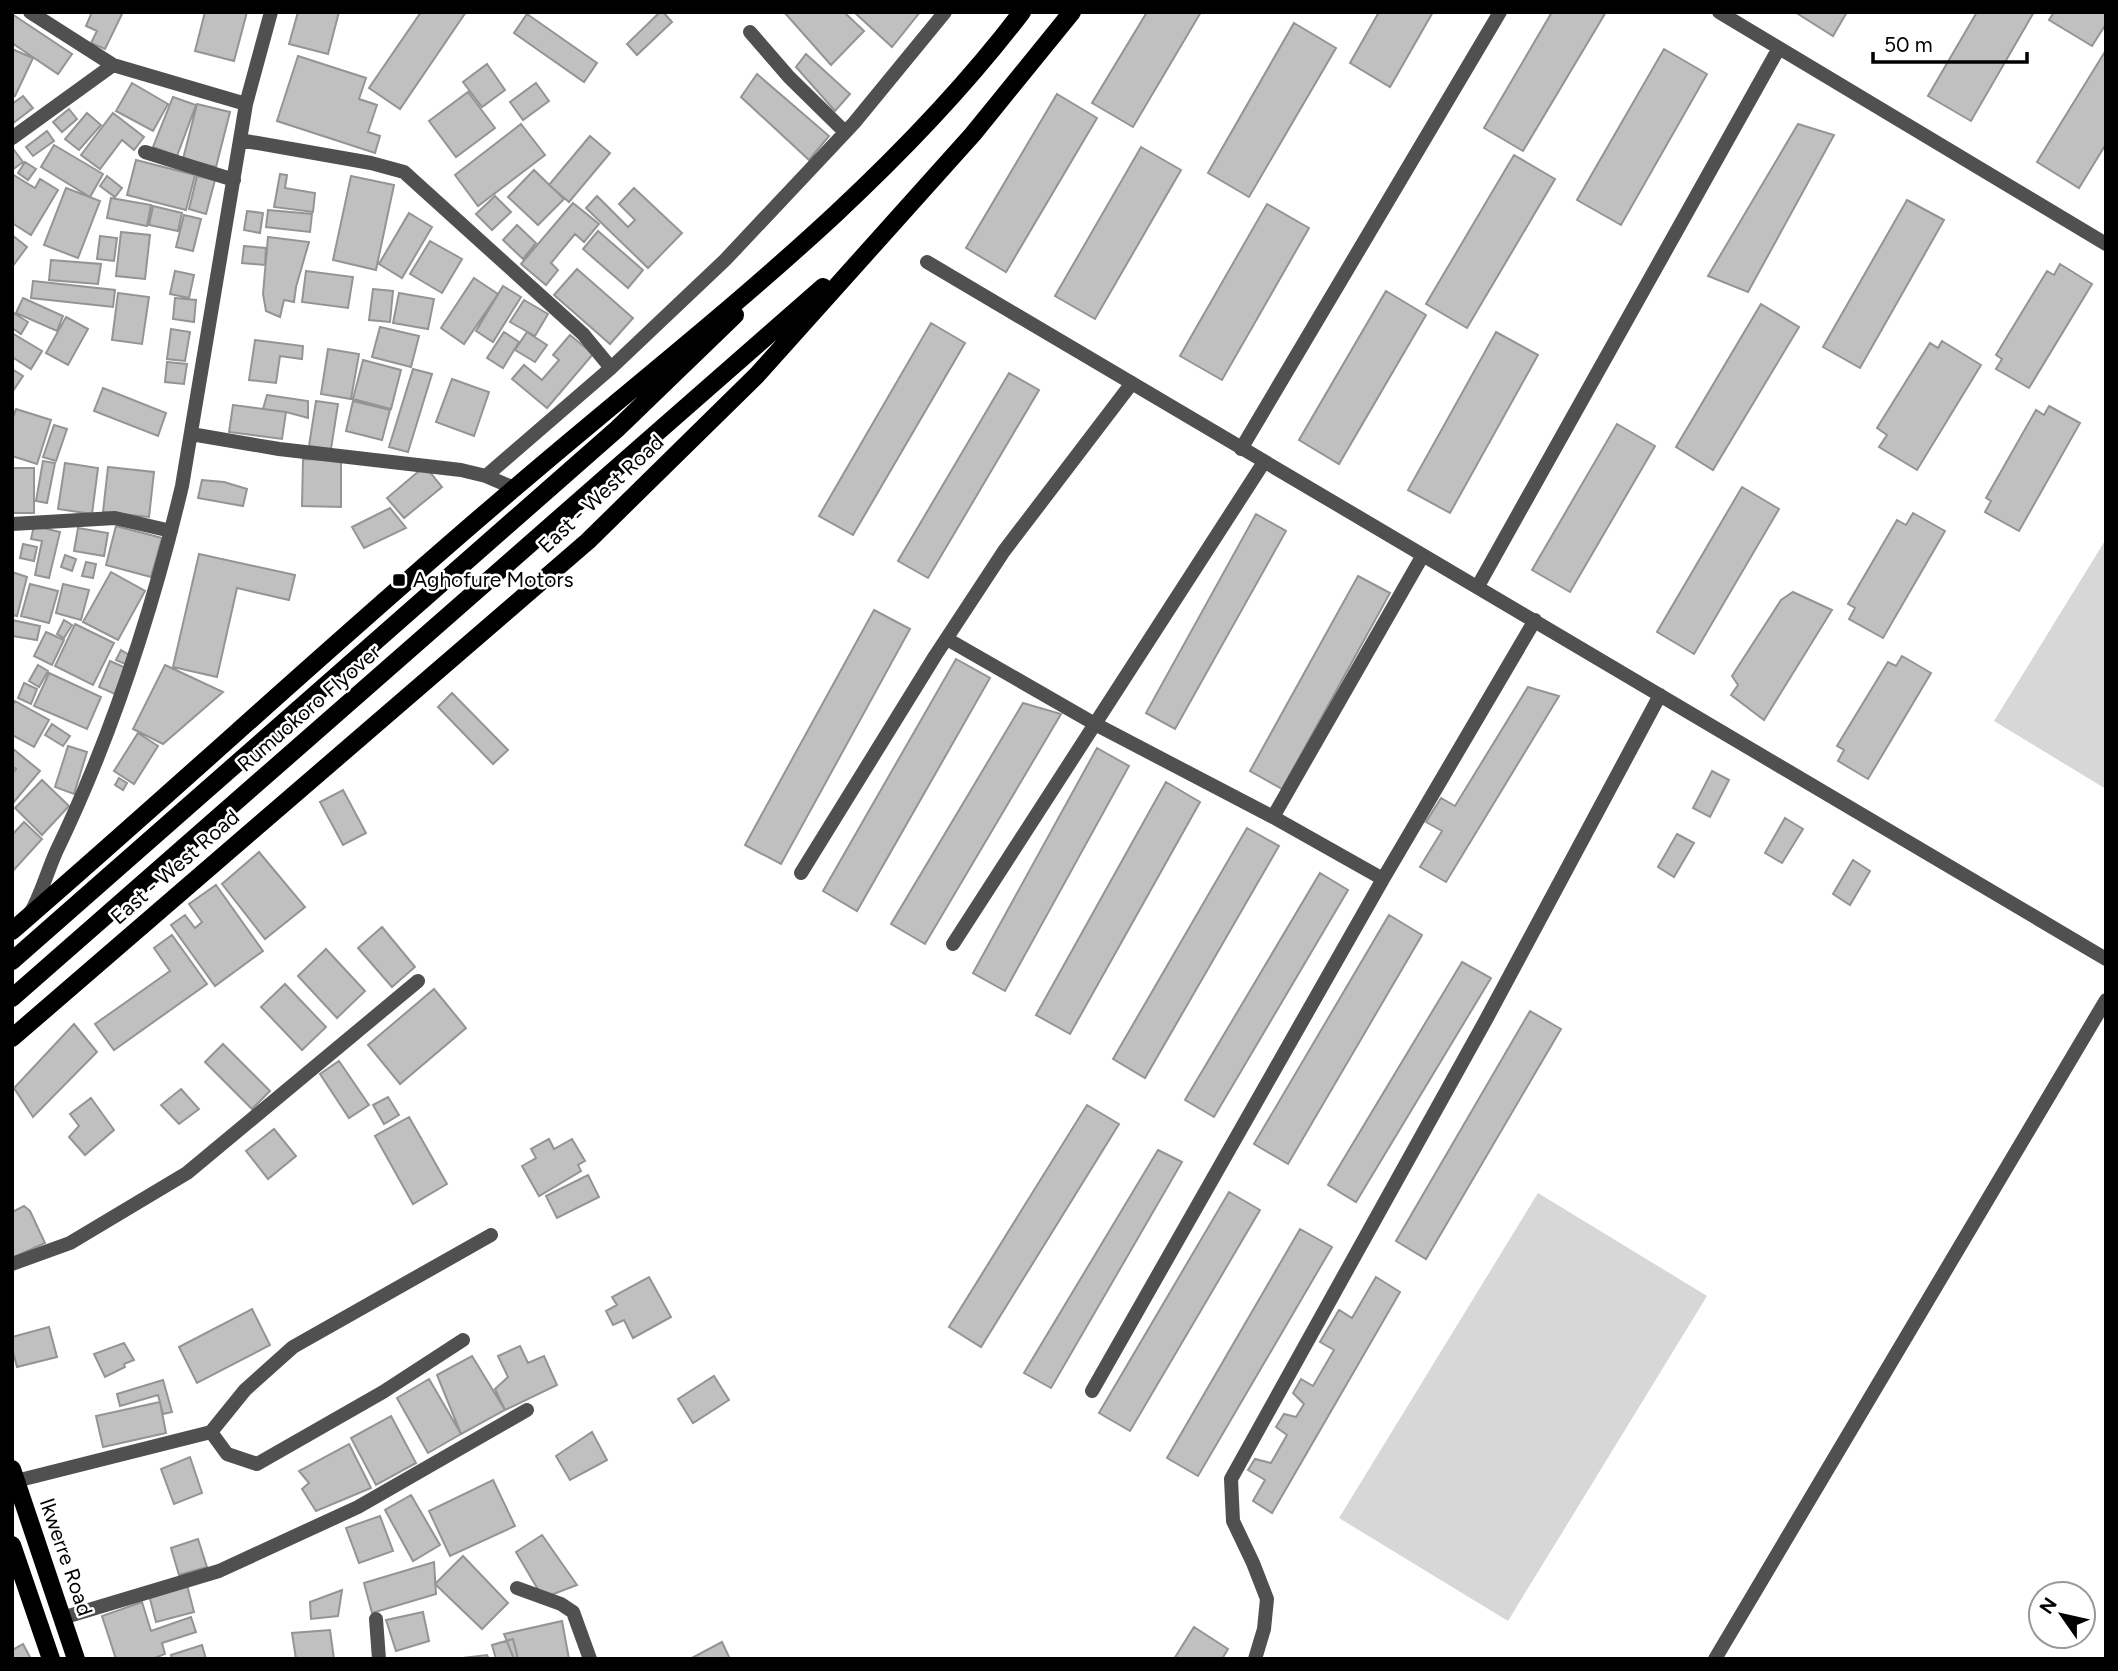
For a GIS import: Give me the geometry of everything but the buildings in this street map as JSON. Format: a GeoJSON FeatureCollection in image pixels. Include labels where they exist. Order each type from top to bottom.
{"type":"FeatureCollection","features":[{"type":"Feature","properties":{"kind":"main road"},"geometry":{"type":"LineString","coordinates":[[15,928],[514,488],[854,199],[943,107],[1022,12]]}},
{"type":"Feature","properties":{"kind":"main road","name":"East - West Road"},"geometry":{"type":"LineString","coordinates":[[12,1038],[588,541],[758,375],[973,134],[1072,12]]}},
{"type":"Feature","properties":{"kind":"main road","name":"Rumuokoro Flyover"},"geometry":{"type":"LineString","coordinates":[[12,961],[617,429],[854,199]]}},
{"type":"Feature","properties":{"kind":"main road","name":"Rumuokoro Flyover"},"geometry":{"type":"LineString","coordinates":[[12,998],[880,237]]}},
{"type":"Feature","properties":{"kind":"main road","name":"Ikwerre Road"},"geometry":{"type":"LineString","coordinates":[[14,1475],[76,1659]]}},
{"type":"Feature","properties":{"kind":"main road"},"geometry":{"type":"LineString","coordinates":[[12,1545],[51,1659]]}},
{"type":"Feature","properties":{"kind":"street"},"geometry":{"type":"LineString","coordinates":[[30,12],[113,65],[246,104]]}},
{"type":"Feature","properties":{"kind":"street"},"geometry":{"type":"LineString","coordinates":[[15,928],[32,911],[45,875],[113,722],[140,643],[171,531],[191,434],[246,104],[271,12]]}},
{"type":"Feature","properties":{"kind":"street"},"geometry":{"type":"LineString","coordinates":[[486,476],[611,368],[725,260],[845,132],[945,12]]}},
{"type":"Feature","properties":{"kind":"street"},"geometry":{"type":"LineString","coordinates":[[1241,449],[1500,12]]}},
{"type":"Feature","properties":{"kind":"street"},"geometry":{"type":"LineString","coordinates":[[1719,12],[2106,244]]}},
{"type":"Feature","properties":{"kind":"street"},"geometry":{"type":"LineString","coordinates":[[750,32],[789,78],[845,132]]}},
{"type":"Feature","properties":{"kind":"street"},"geometry":{"type":"LineString","coordinates":[[1478,586],[1779,48]]}},
{"type":"Feature","properties":{"kind":"street"},"geometry":{"type":"LineString","coordinates":[[12,138],[113,65]]}},
{"type":"Feature","properties":{"kind":"street"},"geometry":{"type":"LineString","coordinates":[[240,140],[371,163],[404,172],[583,334],[611,368]]}},
{"type":"Feature","properties":{"kind":"street"},"geometry":{"type":"LineString","coordinates":[[145,152],[234,180]]}},
{"type":"Feature","properties":{"kind":"street"},"geometry":{"type":"LineString","coordinates":[[927,262],[2106,959]]}},
{"type":"Feature","properties":{"kind":"street"},"geometry":{"type":"LineString","coordinates":[[801,873],[1004,551],[1132,383]]}},
{"type":"Feature","properties":{"kind":"street"},"geometry":{"type":"LineString","coordinates":[[191,434],[279,449],[425,464],[486,476],[514,488]]}},
{"type":"Feature","properties":{"kind":"street"},"geometry":{"type":"LineString","coordinates":[[953,944],[1264,461]]}},
{"type":"Feature","properties":{"kind":"street"},"geometry":{"type":"LineString","coordinates":[[12,524],[115,518],[171,531]]}},
{"type":"Feature","properties":{"kind":"street"},"geometry":{"type":"LineString","coordinates":[[1273,817],[1423,555]]}},
{"type":"Feature","properties":{"kind":"street"},"geometry":{"type":"LineString","coordinates":[[1092,1391],[1383,879],[1535,620]]}},
{"type":"Feature","properties":{"kind":"street"},"geometry":{"type":"LineString","coordinates":[[947,639],[1095,724],[1273,817],[1383,879]]}},
{"type":"Feature","properties":{"kind":"street"},"geometry":{"type":"LineString","coordinates":[[1255,1659],[1264,1629],[1267,1599],[1233,1521],[1231,1479],[1488,1016],[1660,695]]}},
{"type":"Feature","properties":{"kind":"street"},"geometry":{"type":"LineString","coordinates":[[12,1264],[70,1243],[187,1172],[418,981]]}},
{"type":"Feature","properties":{"kind":"street"},"geometry":{"type":"LineString","coordinates":[[1715,1659],[2106,1000]]}},
{"type":"Feature","properties":{"kind":"street"},"geometry":{"type":"LineString","coordinates":[[14,1475],[211,1432],[245,1390],[293,1347],[491,1235]]}},
{"type":"Feature","properties":{"kind":"street"},"geometry":{"type":"LineString","coordinates":[[211,1432],[227,1454],[257,1464],[383,1392],[463,1340]]}},
{"type":"Feature","properties":{"kind":"street"},"geometry":{"type":"LineString","coordinates":[[62,1618],[219,1571],[358,1507],[527,1410]]}},
{"type":"Feature","properties":{"kind":"street"},"geometry":{"type":"LineString","coordinates":[[517,1588],[561,1604],[573,1612],[590,1659]]}},
{"type":"Feature","properties":{"kind":"street"},"geometry":{"type":"LineString","coordinates":[[376,1619],[379,1659]]}},
{"type":"Feature","properties":{"kind":"shaded area"},"geometry":{"type":"Polygon","coordinates":[[[2106,539],[2106,789],[1994,721],[2106,539]]]}},
{"type":"Feature","properties":{"kind":"shaded area"},"geometry":{"type":"Polygon","coordinates":[[[1538,1193],[1707,1296],[1508,1621],[1339,1518],[1538,1193]]]}},
{"type":"Feature","properties":{"kind":"place","name":"Aghofure Motors"},"geometry":{"type":"Point","coordinates":[399,580]}}]}
